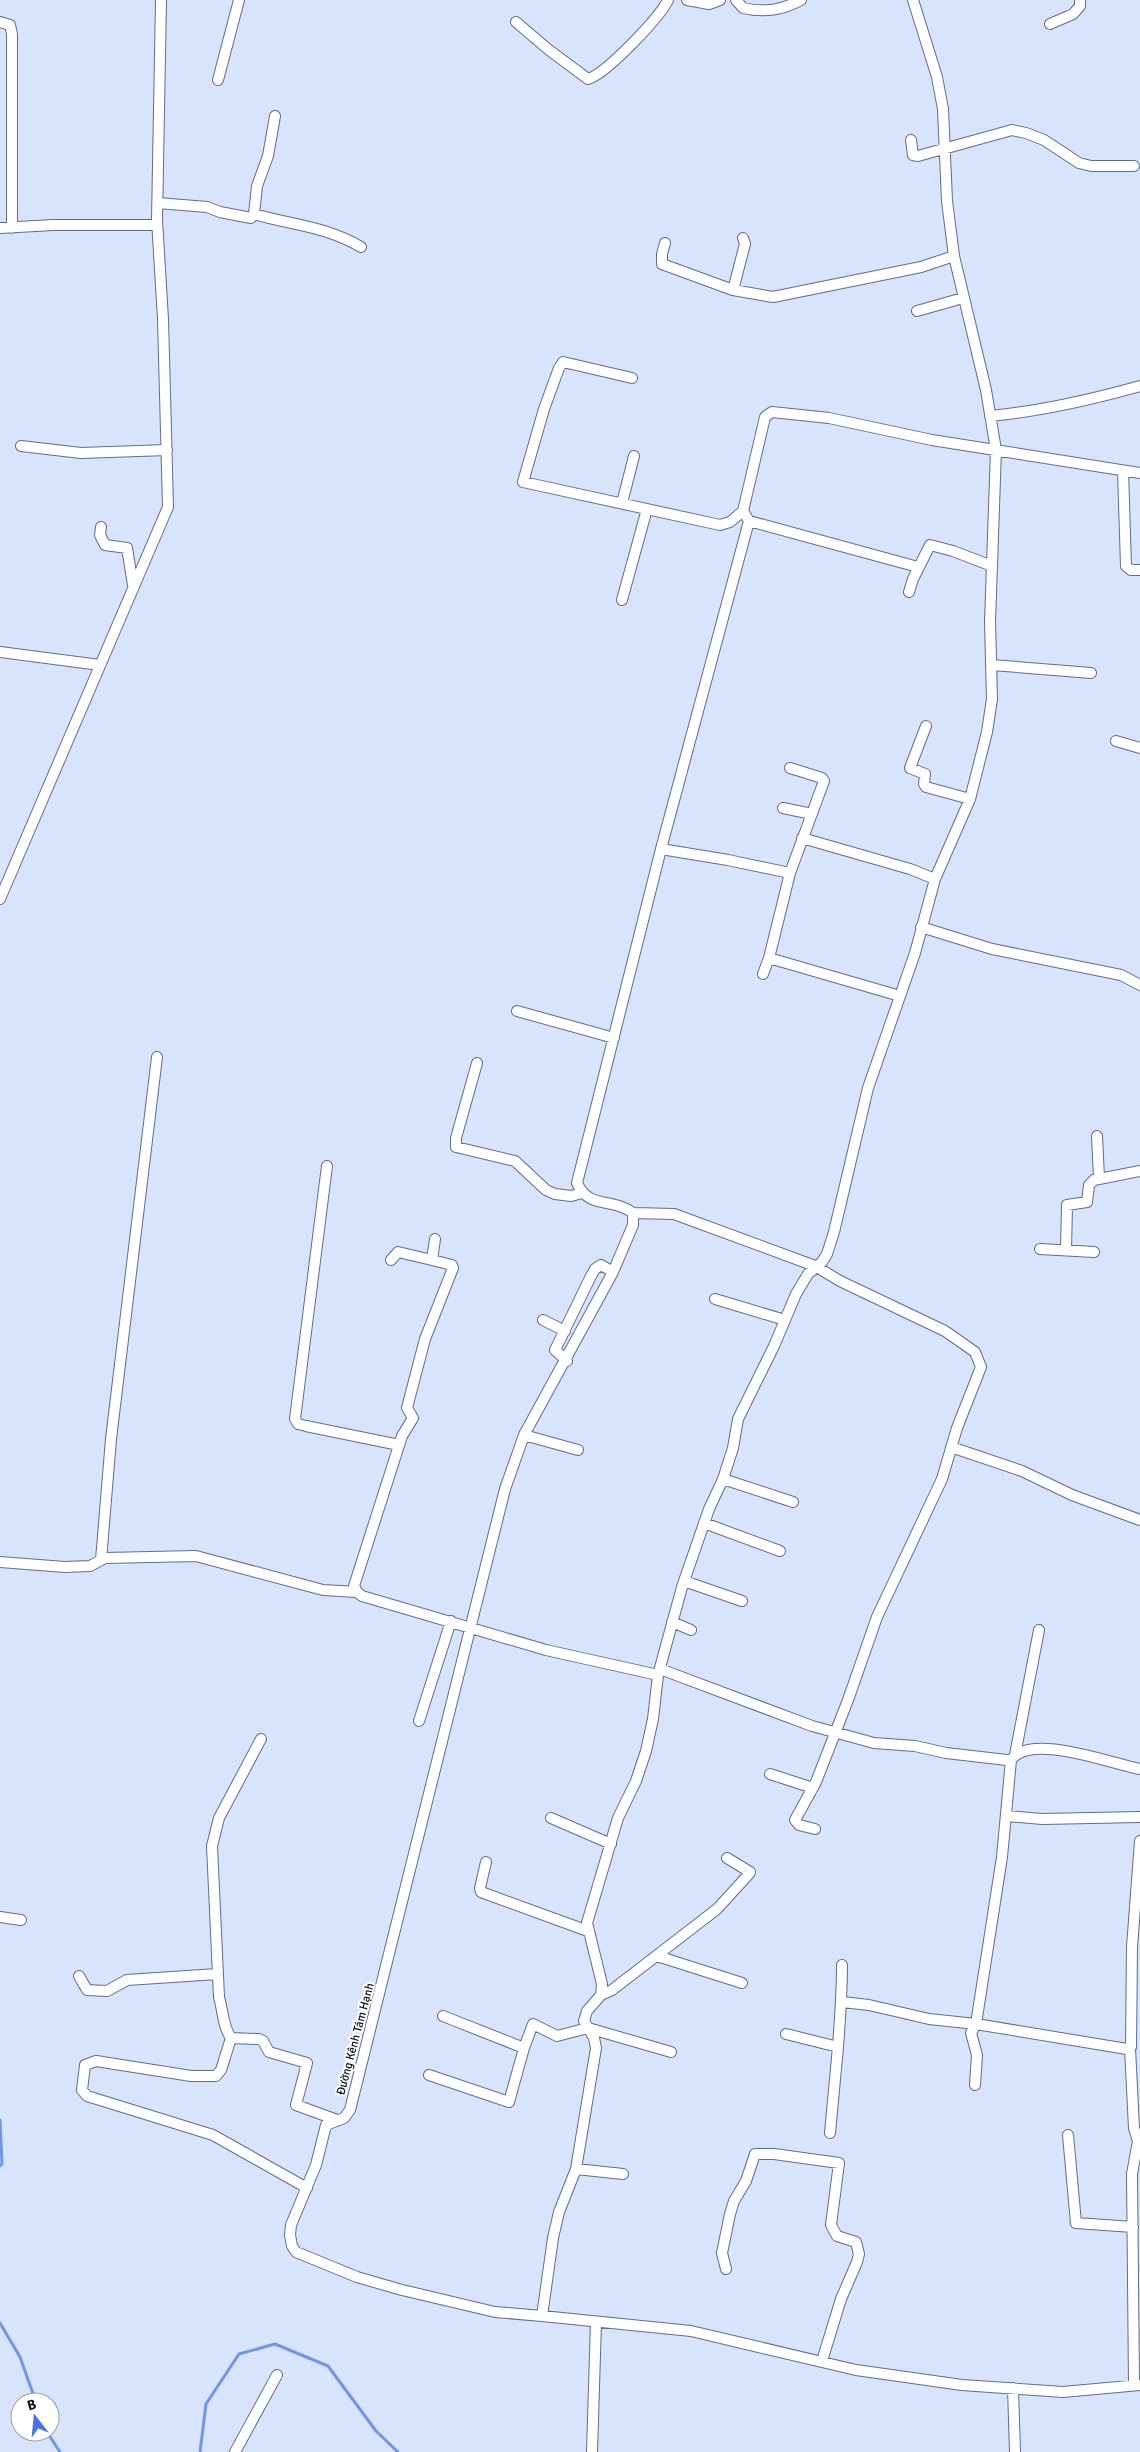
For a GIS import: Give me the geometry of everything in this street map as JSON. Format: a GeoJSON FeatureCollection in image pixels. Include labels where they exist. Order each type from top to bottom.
{"type":"FeatureCollection","features":[{"type":"Feature","properties":{"kind":"street"},"geometry":{"type":"LineString","coordinates":[[0,899],[168,507],[163,319],[157,225],[162,0]]}},
{"type":"Feature","properties":{"kind":"street"},"geometry":{"type":"LineString","coordinates":[[218,80],[239,0]]}},
{"type":"Feature","properties":{"kind":"street"},"geometry":{"type":"LineString","coordinates":[[516,22],[544,47],[588,79],[595,77],[613,64],[668,0]]}},
{"type":"Feature","properties":{"kind":"street"},"geometry":{"type":"LineString","coordinates":[[687,0],[709,4],[720,0]]}},
{"type":"Feature","properties":{"kind":"street"},"geometry":{"type":"LineString","coordinates":[[736,0],[743,8],[770,10],[785,9],[801,0]]}},
{"type":"Feature","properties":{"kind":"street"},"geometry":{"type":"LineString","coordinates":[[602,1995],[602,1984],[587,1922],[618,1818],[636,1782],[646,1751],[653,1719],[659,1672],[684,1582],[704,1523],[723,1479],[733,1448],[738,1419],[796,1294],[815,1266],[822,1262],[827,1254],[834,1232],[868,1088],[900,996],[935,879],[970,799],[987,732],[992,699],[992,566],[996,450],[986,390],[954,256],[947,201],[943,109],[937,77],[912,0]]}},
{"type":"Feature","properties":{"kind":"street"},"geometry":{"type":"LineString","coordinates":[[1050,24],[1072,14],[1080,6],[1080,0]]}},
{"type":"Feature","properties":{"kind":"street"},"geometry":{"type":"LineString","coordinates":[[0,22],[10,25],[12,34],[12,228]]}},
{"type":"Feature","properties":{"kind":"street"},"geometry":{"type":"LineString","coordinates":[[158,203],[206,207],[251,218],[254,214],[257,186],[268,156],[275,116]]}},
{"type":"Feature","properties":{"kind":"street"},"geometry":{"type":"LineString","coordinates":[[911,140],[913,156],[946,149],[1012,130],[1044,140],[1079,163],[1091,166],[1134,166]]}},
{"type":"Feature","properties":{"kind":"street"},"geometry":{"type":"LineString","coordinates":[[254,214],[325,230],[361,247]]}},
{"type":"Feature","properties":{"kind":"street"},"geometry":{"type":"LineString","coordinates":[[0,228],[157,225]]}},
{"type":"Feature","properties":{"kind":"street"},"geometry":{"type":"LineString","coordinates":[[733,290],[746,244],[743,238]]}},
{"type":"Feature","properties":{"kind":"street"},"geometry":{"type":"LineString","coordinates":[[665,243],[662,264],[733,290],[780,297],[921,266],[954,256]]}},
{"type":"Feature","properties":{"kind":"street"},"geometry":{"type":"LineString","coordinates":[[916,311],[963,298]]}},
{"type":"Feature","properties":{"kind":"street"},"geometry":{"type":"LineString","coordinates":[[632,378],[563,362],[544,409],[523,480],[525,483],[720,525],[730,522],[743,511],[765,416],[772,412],[828,418],[932,440],[1140,473]]}},
{"type":"Feature","properties":{"kind":"street"},"geometry":{"type":"LineString","coordinates":[[990,416],[1031,412],[1090,400],[1140,386]]}},
{"type":"Feature","properties":{"kind":"street"},"geometry":{"type":"LineString","coordinates":[[22,446],[81,453],[167,450]]}},
{"type":"Feature","properties":{"kind":"street"},"geometry":{"type":"LineString","coordinates":[[622,503],[634,456]]}},
{"type":"Feature","properties":{"kind":"street"},"geometry":{"type":"LineString","coordinates":[[1123,470],[1126,566],[1131,570],[1140,570]]}},
{"type":"Feature","properties":{"kind":"street"},"geometry":{"type":"LineString","coordinates":[[622,600],[648,509]]}},
{"type":"Feature","properties":{"kind":"street"},"geometry":{"type":"LineString","coordinates":[[743,511],[749,522],[661,849],[577,1183],[582,1193],[590,1200],[626,1208],[633,1213],[674,1214],[815,1266],[840,1281],[945,1331],[975,1352],[981,1367],[951,1447],[942,1479],[877,1617],[813,1788],[795,1820],[799,1825],[815,1829]]}},
{"type":"Feature","properties":{"kind":"street"},"geometry":{"type":"LineString","coordinates":[[749,522],[918,567]]}},
{"type":"Feature","properties":{"kind":"street"},"geometry":{"type":"LineString","coordinates":[[101,527],[100,535],[105,545],[127,548],[133,586]]}},
{"type":"Feature","properties":{"kind":"street"},"geometry":{"type":"LineString","coordinates":[[909,592],[928,546],[932,545],[992,566]]}},
{"type":"Feature","properties":{"kind":"street"},"geometry":{"type":"LineString","coordinates":[[0,652],[100,665]]}},
{"type":"Feature","properties":{"kind":"street"},"geometry":{"type":"LineString","coordinates":[[992,665],[1091,673]]}},
{"type":"Feature","properties":{"kind":"street"},"geometry":{"type":"LineString","coordinates":[[926,726],[910,768],[925,774],[924,784],[926,787],[970,799]]}},
{"type":"Feature","properties":{"kind":"street"},"geometry":{"type":"LineString","coordinates":[[1116,741],[1140,748]]}},
{"type":"Feature","properties":{"kind":"street"},"geometry":{"type":"LineString","coordinates":[[763,974],[770,958],[790,873],[824,781],[822,778],[790,768]]}},
{"type":"Feature","properties":{"kind":"street"},"geometry":{"type":"LineString","coordinates":[[783,808],[812,814]]}},
{"type":"Feature","properties":{"kind":"street"},"geometry":{"type":"LineString","coordinates":[[802,838],[910,869],[935,879]]}},
{"type":"Feature","properties":{"kind":"street"},"geometry":{"type":"LineString","coordinates":[[661,849],[790,873]]}},
{"type":"Feature","properties":{"kind":"street"},"geometry":{"type":"LineString","coordinates":[[921,927],[992,949],[1121,975],[1140,985]]}},
{"type":"Feature","properties":{"kind":"street"},"geometry":{"type":"LineString","coordinates":[[770,958],[900,996]]}},
{"type":"Feature","properties":{"kind":"street"},"geometry":{"type":"LineString","coordinates":[[517,1011],[614,1038]]}},
{"type":"Feature","properties":{"kind":"street"},"geometry":{"type":"LineString","coordinates":[[101,1560],[111,1439],[157,1057]]}},
{"type":"Feature","properties":{"kind":"street"},"geometry":{"type":"LineString","coordinates":[[477,1063],[456,1138],[456,1147],[515,1161],[546,1190],[555,1194],[571,1196],[582,1193]]}},
{"type":"Feature","properties":{"kind":"street"},"geometry":{"type":"LineString","coordinates":[[1096,1136],[1099,1178]]}},
{"type":"Feature","properties":{"kind":"street"},"geometry":{"type":"LineString","coordinates":[[326,1166],[295,1418],[298,1424],[399,1445]]}},
{"type":"Feature","properties":{"kind":"street"},"geometry":{"type":"LineString","coordinates":[[1066,1250],[1067,1205],[1087,1202],[1091,1182],[1099,1178],[1140,1171]]}},
{"type":"Feature","properties":{"kind":"street","name":"Đường Kênh Tám Hạnh"},"geometry":{"type":"LineString","coordinates":[[542,2316],[495,2312],[402,2290],[357,2277],[296,2252],[292,2246],[290,2236],[291,2224],[316,2165],[326,2125],[344,2118],[350,2110],[505,1489],[524,1435],[567,1361],[614,1272],[633,1225],[633,1213]]}},
{"type":"Feature","properties":{"kind":"street"},"geometry":{"type":"LineString","coordinates":[[432,1260],[435,1240]]}},
{"type":"Feature","properties":{"kind":"street"},"geometry":{"type":"LineString","coordinates":[[1040,1249],[1094,1252]]}},
{"type":"Feature","properties":{"kind":"street"},"geometry":{"type":"LineString","coordinates":[[391,1260],[398,1252],[450,1265],[453,1268],[425,1339],[407,1408],[413,1418],[399,1445],[354,1586],[362,1596],[470,1626],[546,1650],[659,1672],[812,1726],[874,1743],[915,1746],[946,1754],[1013,1758],[1032,1748],[1044,1748],[1118,1762],[1140,1769]]}},
{"type":"Feature","properties":{"kind":"street"},"geometry":{"type":"LineString","coordinates":[[567,1361],[555,1351],[595,1269],[601,1265],[614,1272]]}},
{"type":"Feature","properties":{"kind":"street"},"geometry":{"type":"LineString","coordinates":[[715,1299],[785,1320]]}},
{"type":"Feature","properties":{"kind":"street"},"geometry":{"type":"LineString","coordinates":[[543,1320],[565,1331]]}},
{"type":"Feature","properties":{"kind":"street"},"geometry":{"type":"LineString","coordinates":[[524,1435],[578,1450]]}},
{"type":"Feature","properties":{"kind":"street"},"geometry":{"type":"LineString","coordinates":[[951,1447],[1022,1471],[1072,1495],[1140,1520]]}},
{"type":"Feature","properties":{"kind":"street"},"geometry":{"type":"LineString","coordinates":[[723,1479],[793,1502]]}},
{"type":"Feature","properties":{"kind":"street"},"geometry":{"type":"LineString","coordinates":[[704,1523],[780,1551]]}},
{"type":"Feature","properties":{"kind":"street"},"geometry":{"type":"LineString","coordinates":[[0,1562],[65,1567],[90,1566],[101,1560],[196,1556],[271,1574],[323,1590],[357,1592]]}},
{"type":"Feature","properties":{"kind":"street"},"geometry":{"type":"LineString","coordinates":[[684,1582],[742,1601]]}},
{"type":"Feature","properties":{"kind":"street"},"geometry":{"type":"LineString","coordinates":[[419,1721],[450,1621]]}},
{"type":"Feature","properties":{"kind":"street"},"geometry":{"type":"LineString","coordinates":[[672,1622],[691,1630]]}},
{"type":"Feature","properties":{"kind":"street"},"geometry":{"type":"LineString","coordinates":[[975,2086],[977,2055],[971,2033],[976,2024],[1002,1857],[1013,1758],[1039,1630]]}},
{"type":"Feature","properties":{"kind":"street"},"geometry":{"type":"LineString","coordinates":[[261,1739],[219,1818],[212,1846],[218,1990],[225,2015],[224,2025],[231,2038],[221,2070],[216,2076],[191,2076],[96,2061],[85,2065],[82,2090],[87,2096],[213,2135],[307,2188]]}},
{"type":"Feature","properties":{"kind":"street"},"geometry":{"type":"LineString","coordinates":[[770,1774],[813,1788]]}},
{"type":"Feature","properties":{"kind":"street"},"geometry":{"type":"LineString","coordinates":[[1006,1816],[1050,1819],[1140,1818]]}},
{"type":"Feature","properties":{"kind":"street"},"geometry":{"type":"LineString","coordinates":[[551,1818],[611,1844]]}},
{"type":"Feature","properties":{"kind":"street"},"geometry":{"type":"LineString","coordinates":[[727,1858],[750,1872],[749,1874],[717,1909],[612,1990],[602,1995],[587,2011],[584,2021],[594,2038],[596,2048],[576,2169],[559,2212],[553,2238],[542,2316],[691,2331],[856,2370],[962,2385],[1063,2392],[1137,2384],[1133,2227],[1138,2141],[1134,2128],[1130,2048],[1140,1841]]}},
{"type":"Feature","properties":{"kind":"street"},"geometry":{"type":"LineString","coordinates":[[486,1862],[480,1888],[481,1892],[588,1931]]}},
{"type":"Feature","properties":{"kind":"street"},"geometry":{"type":"LineString","coordinates":[[0,1917],[22,1920]]}},
{"type":"Feature","properties":{"kind":"street"},"geometry":{"type":"LineString","coordinates":[[657,1956],[742,1983]]}},
{"type":"Feature","properties":{"kind":"street"},"geometry":{"type":"LineString","coordinates":[[830,2133],[842,2002],[842,1965]]}},
{"type":"Feature","properties":{"kind":"street"},"geometry":{"type":"LineString","coordinates":[[79,1976],[87,1990],[107,1991],[127,1980],[217,1974]]}},
{"type":"Feature","properties":{"kind":"street"},"geometry":{"type":"LineString","coordinates":[[842,2002],[869,2005],[929,2019],[976,2024],[1130,2048]]}},
{"type":"Feature","properties":{"kind":"street"},"geometry":{"type":"LineString","coordinates":[[443,2016],[524,2048]]}},
{"type":"Feature","properties":{"kind":"street"},"geometry":{"type":"LineString","coordinates":[[429,2075],[509,2102],[524,2048],[533,2024],[557,2036],[588,2028],[671,2052]]}},
{"type":"Feature","properties":{"kind":"street"},"geometry":{"type":"LineString","coordinates":[[786,2034],[838,2047]]}},
{"type":"Feature","properties":{"kind":"street"},"geometry":{"type":"LineString","coordinates":[[231,2038],[263,2041],[269,2052],[307,2063],[296,2105],[337,2120]]}},
{"type":"Feature","properties":{"kind":"street"},"geometry":{"type":"LineString","coordinates":[[1068,2136],[1076,2223],[1133,2227]]}},
{"type":"Feature","properties":{"kind":"street"},"geometry":{"type":"LineString","coordinates":[[726,2269],[722,2253],[730,2214],[734,2201],[746,2181],[755,2154],[774,2154],[839,2163],[831,2225],[837,2236],[856,2242],[859,2254],[841,2299],[822,2361]]}},
{"type":"Feature","properties":{"kind":"street"},"geometry":{"type":"LineString","coordinates":[[576,2169],[623,2174]]}},
{"type":"Feature","properties":{"kind":"street"},"geometry":{"type":"LineString","coordinates":[[592,2452],[596,2322]]}},
{"type":"Feature","properties":{"kind":"street"},"geometry":{"type":"LineString","coordinates":[[235,2452],[277,2375]]}},
{"type":"Feature","properties":{"kind":"street"},"geometry":{"type":"LineString","coordinates":[[1013,2388],[1015,2452]]}},
{"type":"Feature","properties":{"kind":"waterway"},"geometry":{"type":"LineString","coordinates":[[0,2120],[2,2164],[0,2166]]}},
{"type":"Feature","properties":{"kind":"waterway"},"geometry":{"type":"LineString","coordinates":[[0,2323],[20,2357],[32,2392]]}},
{"type":"Feature","properties":{"kind":"waterway"},"geometry":{"type":"LineString","coordinates":[[200,2452],[206,2404],[239,2354],[275,2344],[328,2366],[376,2431],[398,2452]]}},
{"type":"Feature","properties":{"kind":"waterway"},"geometry":{"type":"LineString","coordinates":[[54,2442],[60,2452]]}}]}
